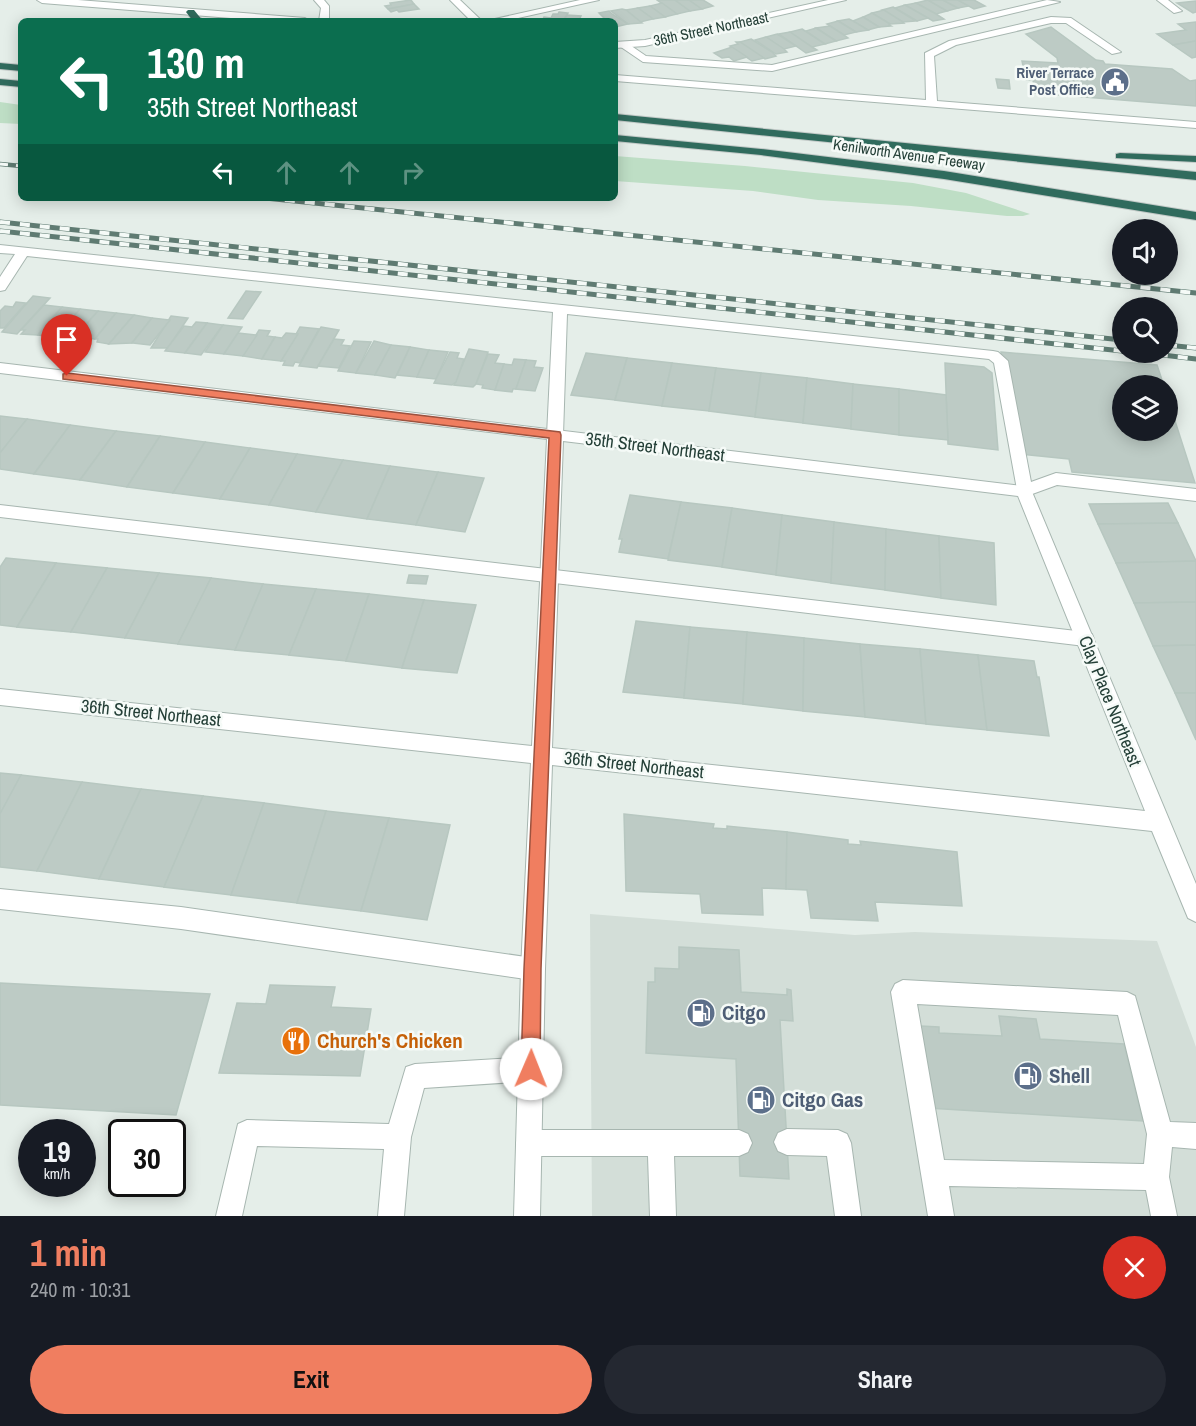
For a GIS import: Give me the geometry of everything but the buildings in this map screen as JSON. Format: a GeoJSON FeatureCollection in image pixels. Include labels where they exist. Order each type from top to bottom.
{"type":"FeatureCollection","features":[{"type":"Feature","properties":{"kind":"highway"},"geometry":{"type":"LineString","coordinates":[[191,12],[196,18]]}},
{"type":"Feature","properties":{"kind":"highway"},"geometry":{"type":"LineString","coordinates":[[0,66],[18,68]]}},
{"type":"Feature","properties":{"kind":"highway"},"geometry":{"type":"LineString","coordinates":[[0,82],[18,84]]}},
{"type":"Feature","properties":{"kind":"highway","name":"Kenilworth Avenue Freeway"},"geometry":{"type":"LineString","coordinates":[[618,117],[1196,176]]}},
{"type":"Feature","properties":{"kind":"highway"},"geometry":{"type":"LineString","coordinates":[[785,134],[1196,159]]}},
{"type":"Feature","properties":{"kind":"highway","name":"Kenilworth Avenue Freeway"},"geometry":{"type":"LineString","coordinates":[[618,138],[761,152],[944,175],[1196,214]]}},
{"type":"Feature","properties":{"kind":"street"},"geometry":{"type":"LineString","coordinates":[[42,0],[267,18]]}},
{"type":"Feature","properties":{"kind":"street"},"geometry":{"type":"LineString","coordinates":[[183,0],[191,12]]}},
{"type":"Feature","properties":{"kind":"street"},"geometry":{"type":"LineString","coordinates":[[319,0],[326,8],[324,18]]}},
{"type":"Feature","properties":{"kind":"street"},"geometry":{"type":"LineString","coordinates":[[455,0],[474,18]]}},
{"type":"Feature","properties":{"kind":"street"},"geometry":{"type":"LineString","coordinates":[[506,18],[594,0]]}},
{"type":"Feature","properties":{"kind":"street","name":"36th Street Northeast"},"geometry":{"type":"LineString","coordinates":[[619,45],[645,43],[841,0]]}},
{"type":"Feature","properties":{"kind":"street"},"geometry":{"type":"LineString","coordinates":[[619,45],[643,59],[772,68],[1055,2],[1052,0]]}},
{"type":"Feature","properties":{"kind":"street"},"geometry":{"type":"LineString","coordinates":[[1162,0],[1177,10]]}},
{"type":"Feature","properties":{"kind":"street"},"geometry":{"type":"LineString","coordinates":[[932,104],[929,55],[953,43],[1051,20],[1068,20],[1116,52]]}},
{"type":"Feature","properties":{"kind":"street"},"geometry":{"type":"LineString","coordinates":[[618,78],[1196,125]]}},
{"type":"Feature","properties":{"kind":"street","name":"Clay Place Northeast"},"geometry":{"type":"LineString","coordinates":[[0,249],[993,355],[1001,361],[1024,491],[1196,911]]}},
{"type":"Feature","properties":{"kind":"street"},"geometry":{"type":"LineString","coordinates":[[0,287],[23,252]]}},
{"type":"Feature","properties":{"kind":"street"},"geometry":{"type":"LineString","coordinates":[[527,1216],[533,969],[560,309]]}},
{"type":"Feature","properties":{"kind":"street","name":"35th Street Northeast"},"geometry":{"type":"LineString","coordinates":[[0,368],[1024,491]]}},
{"type":"Feature","properties":{"kind":"street"},"geometry":{"type":"LineString","coordinates":[[1024,491],[1056,479],[1196,495]]}},
{"type":"Feature","properties":{"kind":"street"},"geometry":{"type":"LineString","coordinates":[[0,511],[1085,639]]}},
{"type":"Feature","properties":{"kind":"street","name":"36th Street Northeast"},"geometry":{"type":"LineString","coordinates":[[0,697],[1160,822]]}},
{"type":"Feature","properties":{"kind":"street"},"geometry":{"type":"LineString","coordinates":[[0,899],[181,918],[533,969]]}},
{"type":"Feature","properties":{"kind":"street"},"geometry":{"type":"LineString","coordinates":[[941,1216],[903,992],[1127,1004],[1160,1134],[1156,1177],[1164,1216]]}},
{"type":"Feature","properties":{"kind":"street"},"geometry":{"type":"LineString","coordinates":[[390,1216],[398,1137],[415,1076],[531,1069]]}},
{"type":"Feature","properties":{"kind":"street"},"geometry":{"type":"LineString","coordinates":[[229,1216],[247,1133],[398,1137]]}},
{"type":"Feature","properties":{"kind":"street"},"geometry":{"type":"LineString","coordinates":[[1160,1134],[1196,1136]]}},
{"type":"Feature","properties":{"kind":"street"},"geometry":{"type":"LineString","coordinates":[[787,1142],[838,1143],[848,1216]]}},
{"type":"Feature","properties":{"kind":"street"},"geometry":{"type":"LineString","coordinates":[[529,1143],[739,1143]]}},
{"type":"Feature","properties":{"kind":"street"},"geometry":{"type":"LineString","coordinates":[[662,1143],[663,1216]]}},
{"type":"Feature","properties":{"kind":"street"},"geometry":{"type":"LineString","coordinates":[[934,1173],[1156,1177]]}},
{"type":"Feature","properties":{"kind":"shaded area"},"geometry":{"type":"Polygon","coordinates":[[[590,914],[855,935],[915,932],[1157,941],[1196,1047],[1196,1216],[592,1216],[590,914]]]}},
{"type":"Feature","properties":{"kind":"green space"},"geometry":{"type":"Polygon","coordinates":[[[0,102],[18,105],[18,124],[0,123],[0,102]]]}},
{"type":"Feature","properties":{"kind":"green space"},"geometry":{"type":"Polygon","coordinates":[[[618,156],[913,183],[966,193],[1030,214],[1007,216],[911,206],[818,200],[753,191],[618,181],[618,156]]]}},
{"type":"Feature","properties":{"kind":"railway"},"geometry":{"type":"LineString","coordinates":[[0,164],[18,166]]}},
{"type":"Feature","properties":{"kind":"railway"},"geometry":{"type":"LineString","coordinates":[[294,201],[1196,293]]}},
{"type":"Feature","properties":{"kind":"railway"},"geometry":{"type":"LineString","coordinates":[[0,222],[1112,339]]}},
{"type":"Feature","properties":{"kind":"railway"},"geometry":{"type":"LineString","coordinates":[[0,231],[1112,350]]}},
{"type":"Feature","properties":{"kind":"railway"},"geometry":{"type":"LineString","coordinates":[[1178,346],[1196,348]]}},
{"type":"Feature","properties":{"kind":"railway"},"geometry":{"type":"LineString","coordinates":[[1178,357],[1196,359]]}},
{"type":"Feature","properties":{"kind":"place","name":"River Terrace Post Office"},"geometry":{"type":"Point","coordinates":[1115,82]}},
{"type":"Feature","properties":{"kind":"place","name":"Citgo"},"geometry":{"type":"Point","coordinates":[701,1013]}},
{"type":"Feature","properties":{"kind":"place","name":"Church's Chicken"},"geometry":{"type":"Point","coordinates":[296,1041]}},
{"type":"Feature","properties":{"kind":"place","name":"Shell"},"geometry":{"type":"Point","coordinates":[1028,1076]}},
{"type":"Feature","properties":{"kind":"place","name":"Citgo Gas"},"geometry":{"type":"Point","coordinates":[761,1100]}},
{"type":"Feature","properties":{"kind":"route"},"geometry":{"type":"LineString","coordinates":[[67,376],[555,435],[531,1069]]}}]}
